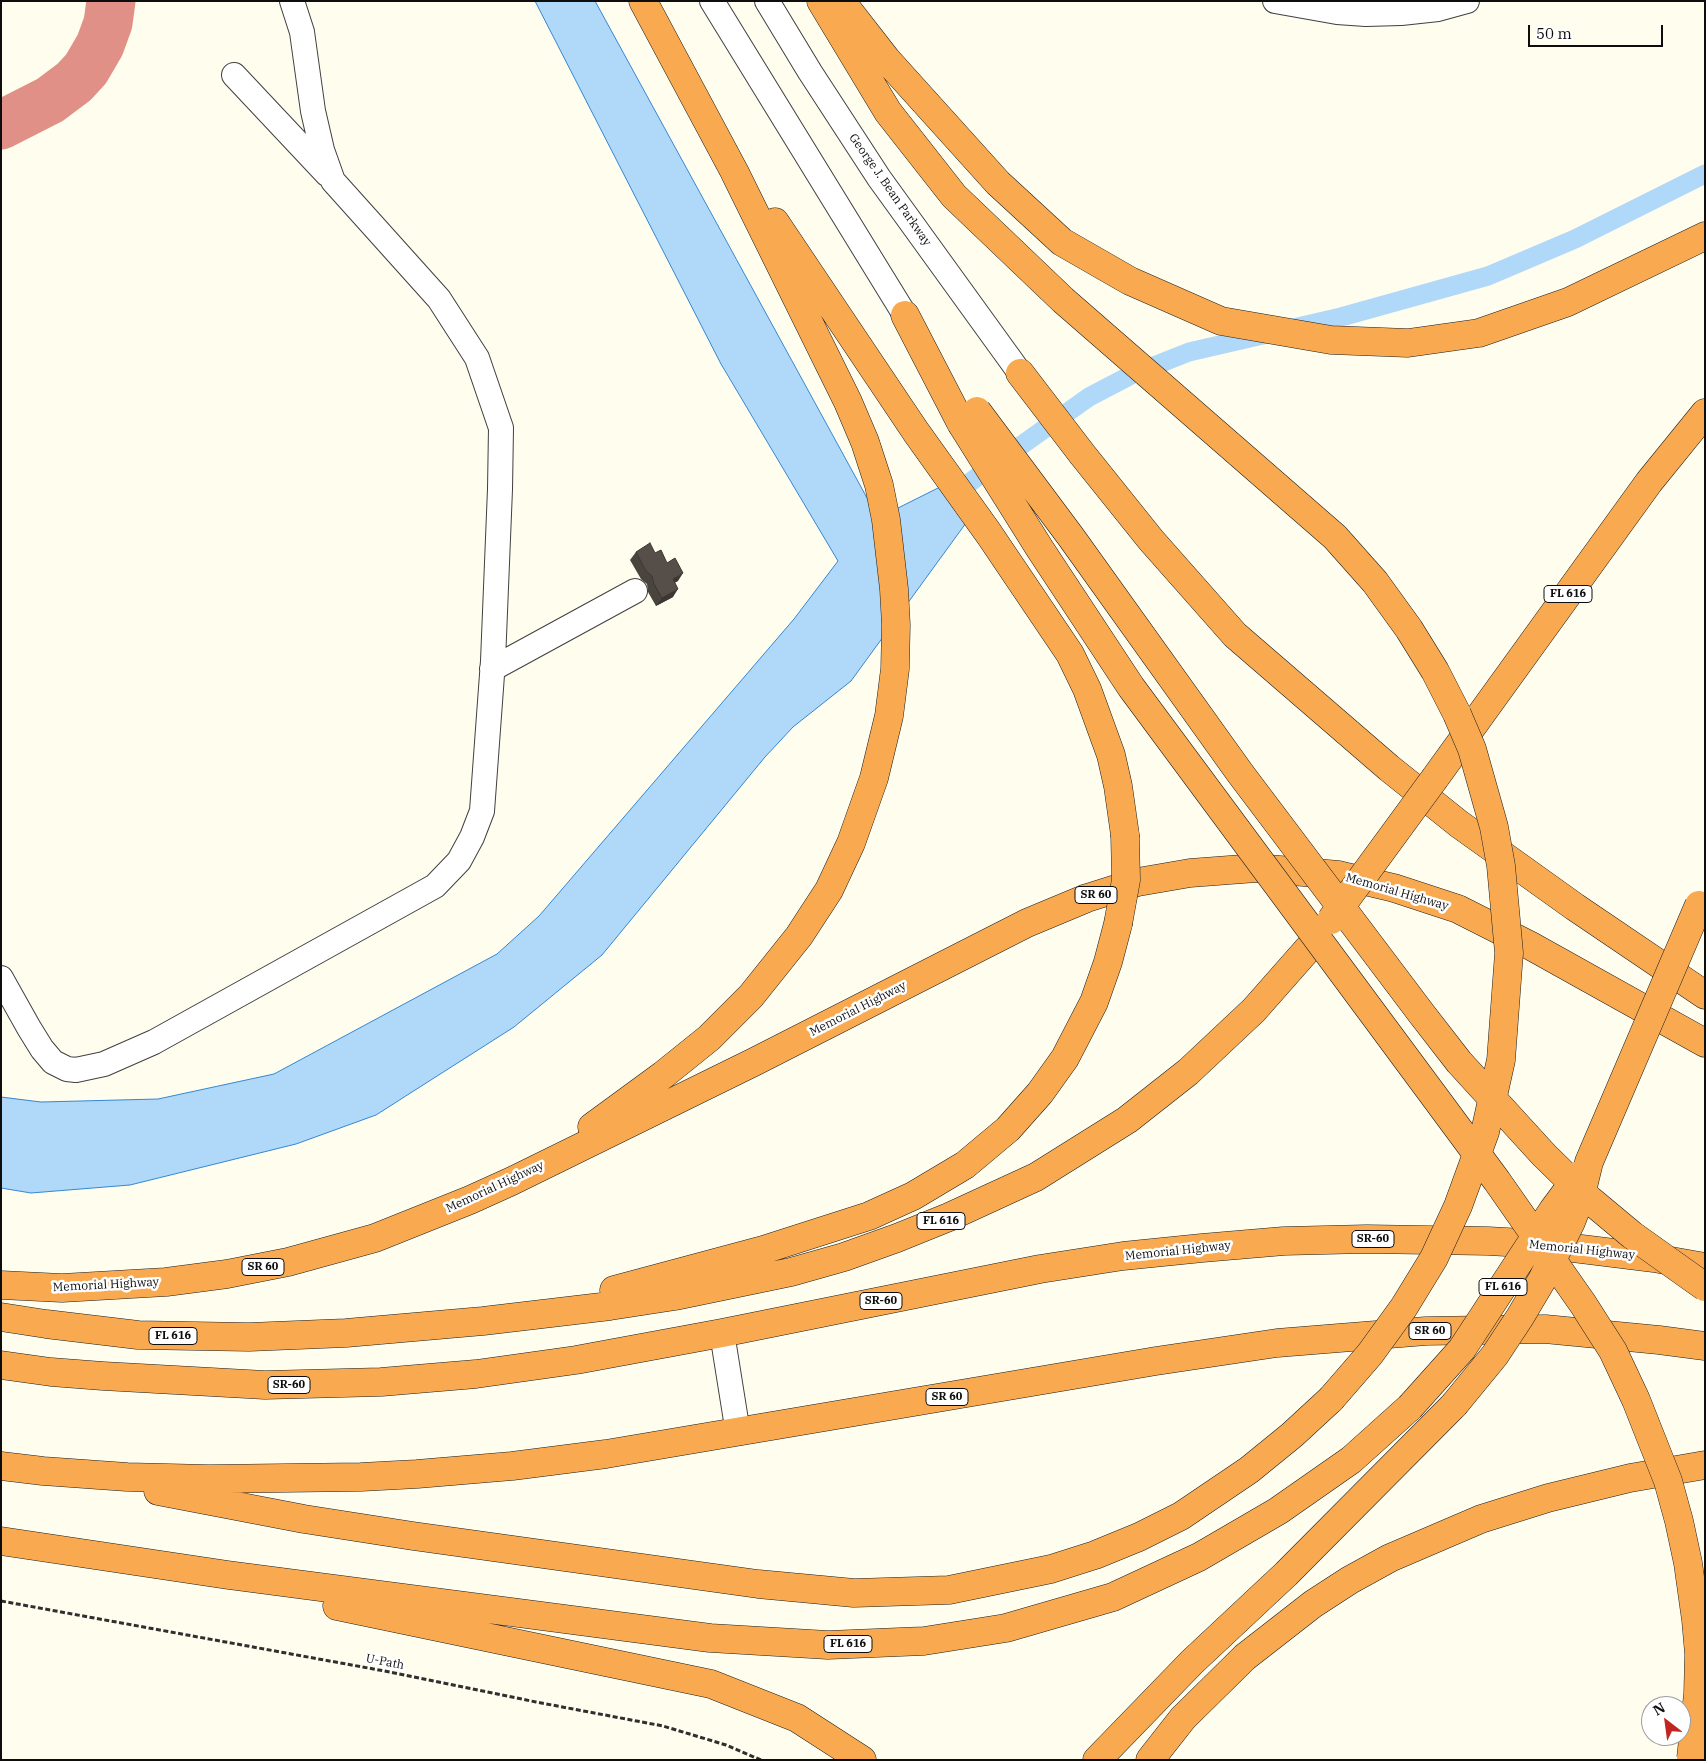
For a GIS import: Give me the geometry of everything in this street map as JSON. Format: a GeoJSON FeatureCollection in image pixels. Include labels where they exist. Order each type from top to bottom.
{"type":"FeatureCollection","features":[{"type":"Feature","properties":{"kind":"highway"},"geometry":{"type":"LineString","coordinates":[[512,1181],[564,1147],[663,1076],[709,1038],[751,996],[799,936],[828,890],[851,843],[874,778],[890,716],[895,670],[896,625],[891,555],[879,485],[865,442],[848,402],[734,171],[643,1]]}},
{"type":"Feature","properties":{"kind":"highway"},"geometry":{"type":"LineString","coordinates":[[43,1471],[142,1488],[304,1520],[758,1584],[854,1593],[949,1590],[1051,1569],[1121,1544],[1180,1516],[1249,1470],[1292,1435],[1331,1399],[1370,1354],[1404,1307],[1434,1258],[1458,1206],[1485,1132],[1501,1060],[1509,953],[1501,866],[1494,827],[1472,749],[1456,714],[1435,671],[1409,629],[1375,582],[1335,537],[1063,300],[954,196],[888,112],[821,1]]}},
{"type":"Feature","properties":{"kind":"highway"},"geometry":{"type":"LineString","coordinates":[[841,1],[887,60],[998,183],[1062,242],[1130,281],[1221,321],[1330,340],[1408,343],[1479,333],[1568,302],[1705,236]]}},
{"type":"Feature","properties":{"kind":"highway"},"geometry":{"type":"LineString","coordinates":[[483,1321],[536,1310],[763,1250],[869,1216],[940,1182],[965,1165],[1008,1128],[1040,1093],[1065,1058],[1094,1002],[1108,962],[1118,924],[1126,880],[1125,835],[1114,770],[1088,689],[1070,654],[989,534],[916,432],[703,114]]}},
{"type":"Feature","properties":{"kind":"highway"},"geometry":{"type":"LineString","coordinates":[[904,316],[969,417],[1040,549],[1131,687],[1497,1181],[1583,1304],[1613,1351],[1636,1400],[1668,1481],[1688,1563],[1696,1620],[1698,1654],[1698,1694],[1691,1759]]}},
{"type":"Feature","properties":{"kind":"highway"},"geometry":{"type":"LineString","coordinates":[[1020,372],[1082,454],[1151,540],[1235,635],[1389,768],[1459,824],[1574,907],[1705,995]]}},
{"type":"Feature","properties":{"kind":"highway","name":"FL 616"},"geometry":{"type":"LineString","coordinates":[[1,1317],[138,1335],[192,1337],[346,1333],[483,1321],[610,1306],[742,1283],[844,1257],[949,1217],[1036,1177],[1128,1120],[1188,1072],[1254,1010],[1314,942],[1649,482],[1705,413]]}},
{"type":"Feature","properties":{"kind":"highway"},"geometry":{"type":"LineString","coordinates":[[969,417],[1071,538],[1246,781],[1459,1062],[1544,1155],[1590,1200],[1632,1235],[1705,1287]]}},
{"type":"Feature","properties":{"kind":"highway","name":"Memorial Highway"},"geometry":{"type":"LineString","coordinates":[[1,1285],[62,1288],[166,1282],[228,1274],[288,1262],[375,1238],[462,1204],[512,1181],[754,1062],[1027,923],[1086,898],[1138,882],[1190,874],[1256,868],[1338,875],[1394,888],[1458,909],[1540,951],[1705,1043]]}},
{"type":"Feature","properties":{"kind":"highway","name":"FL 616"},"geometry":{"type":"LineString","coordinates":[[1,1541],[228,1575],[710,1638],[828,1645],[924,1641],[1006,1628],[1113,1597],[1199,1557],[1278,1511],[1351,1460],[1410,1407],[1462,1349],[1553,1210],[1590,1162],[1702,898]]}},
{"type":"Feature","properties":{"kind":"highway"},"geometry":{"type":"LineString","coordinates":[[1097,1760],[1192,1662],[1286,1574],[1454,1406],[1495,1355],[1542,1280],[1580,1199],[1590,1162]]}},
{"type":"Feature","properties":{"kind":"highway","name":"Memorial Highway"},"geometry":{"type":"LineString","coordinates":[[1,1365],[103,1376],[201,1383],[265,1385],[381,1382],[476,1374],[576,1360],[722,1333],[1040,1269],[1123,1256],[1284,1242],[1367,1239],[1540,1244],[1654,1258],[1705,1267]]}},
{"type":"Feature","properties":{"kind":"highway","name":"SR 60"},"geometry":{"type":"LineString","coordinates":[[1,1466],[128,1477],[209,1479],[361,1477],[417,1474],[512,1466],[597,1455],[1156,1361],[1277,1343],[1426,1331],[1545,1329],[1705,1346]]}},
{"type":"Feature","properties":{"kind":"highway"},"geometry":{"type":"LineString","coordinates":[[1150,1760],[1183,1718],[1246,1657],[1313,1604],[1350,1580],[1390,1558],[1435,1537],[1482,1519],[1548,1498],[1630,1478],[1705,1464]]}},
{"type":"Feature","properties":{"kind":"highway"},"geometry":{"type":"LineString","coordinates":[[228,1575],[281,1594],[711,1684],[797,1718],[862,1760]]}},
{"type":"Feature","properties":{"kind":"highway"},"geometry":{"type":"LineString","coordinates":[[1105,1760],[1125,1730]]}},
{"type":"Feature","properties":{"kind":"street"},"geometry":{"type":"LineString","coordinates":[[292,1],[302,32],[313,111],[333,181]]}},
{"type":"Feature","properties":{"kind":"street"},"geometry":{"type":"LineString","coordinates":[[712,1],[904,316]]}},
{"type":"Feature","properties":{"kind":"street","name":"George J. Bean Parkway"},"geometry":{"type":"LineString","coordinates":[[767,1],[810,72],[879,178],[1020,372]]}},
{"type":"Feature","properties":{"kind":"street"},"geometry":{"type":"LineString","coordinates":[[1274,1],[1337,12],[1366,14],[1419,12],[1467,1]]}},
{"type":"Feature","properties":{"kind":"street"},"geometry":{"type":"LineString","coordinates":[[1,978],[48,1058],[67,1069],[86,1069],[104,1064],[154,1042],[435,886],[459,860],[472,837],[482,811],[492,669],[501,428],[477,358],[440,299],[234,75]]}},
{"type":"Feature","properties":{"kind":"street"},"geometry":{"type":"LineString","coordinates":[[492,669],[635,590]]}},
{"type":"Feature","properties":{"kind":"street"},"geometry":{"type":"LineString","coordinates":[[722,1333],[738,1432]]}},
{"type":"Feature","properties":{"kind":"path","name":"U-Path"},"geometry":{"type":"LineString","coordinates":[[1,1601],[362,1666],[663,1726],[708,1739],[761,1760]]}},
{"type":"Feature","properties":{"kind":"water"},"geometry":{"type":"Polygon","coordinates":[[[535,1],[595,1],[878,518],[954,480],[966,523],[851,681],[793,727],[765,757],[602,955],[514,1027],[376,1115],[296,1144],[130,1185],[31,1193],[1,1188],[1,1097],[41,1102],[158,1099],[274,1074],[497,954],[539,916],[794,619],[838,561],[721,364],[535,1]]]}},
{"type":"Feature","properties":{"kind":"building"},"geometry":{"type":"Polygon","coordinates":[[[650,543],[655,553],[661,550],[667,563],[675,558],[683,573],[673,579],[678,589],[662,598],[652,576],[646,571],[636,552],[650,543]]]}},
{"type":"Feature","properties":{"kind":"waterway"},"geometry":{"type":"LineString","coordinates":[[949,499],[1089,397],[1131,375],[1189,352],[1341,317],[1488,276],[1575,239],[1705,174]]}},
{"type":"Feature","properties":{"kind":"taxiway"},"geometry":{"type":"LineString","coordinates":[[1,125],[50,100],[74,82],[86,69],[100,45],[108,23],[111,1]]}}]}
